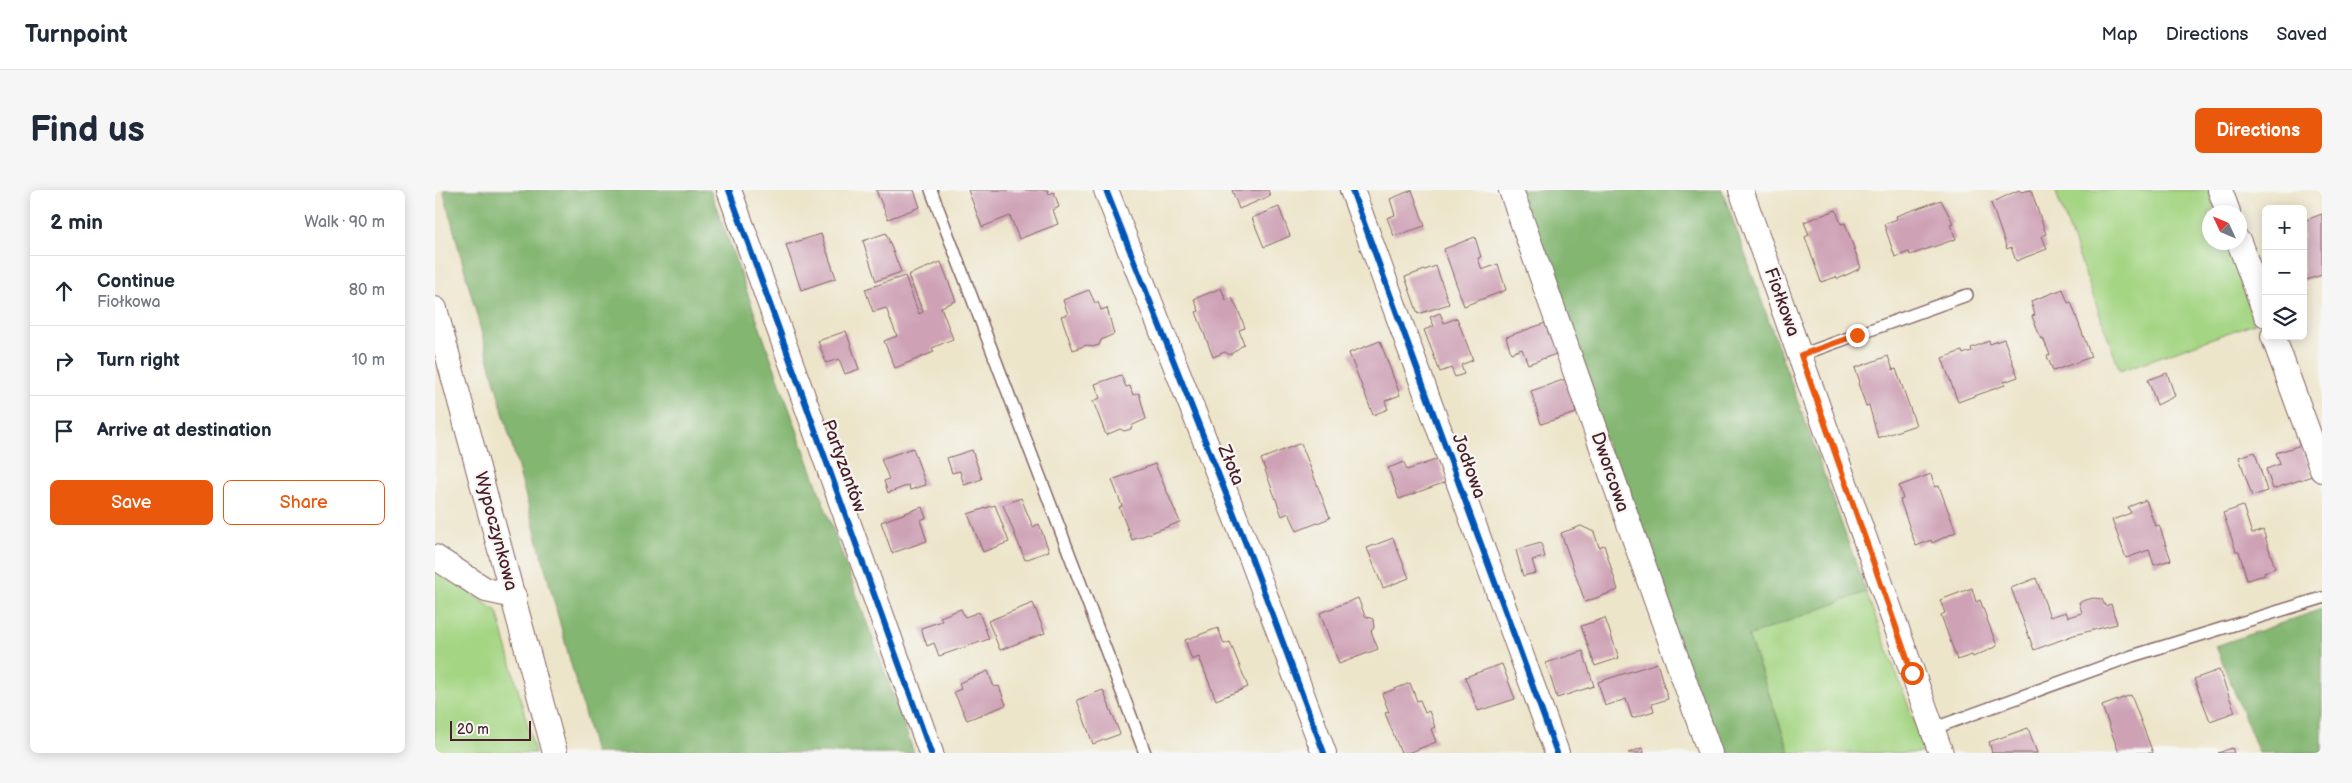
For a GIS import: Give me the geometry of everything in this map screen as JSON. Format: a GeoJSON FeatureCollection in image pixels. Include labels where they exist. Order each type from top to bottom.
{"type":"FeatureCollection","features":[{"type":"Feature","properties":{"kind":"street","name":"Partyzantów"},"geometry":{"type":"LineString","coordinates":[[729,190],[931,753]]}},
{"type":"Feature","properties":{"kind":"street","name":"Złota"},"geometry":{"type":"LineString","coordinates":[[1106,190],[1251,557],[1324,753]]}},
{"type":"Feature","properties":{"kind":"street","name":"Jodłowa"},"geometry":{"type":"LineString","coordinates":[[1352,190],[1557,753]]}},
{"type":"Feature","properties":{"kind":"street","name":"Dworcowa"},"geometry":{"type":"LineString","coordinates":[[1511,190],[1710,753]]}},
{"type":"Feature","properties":{"kind":"street","name":"Fiołkowa"},"geometry":{"type":"LineString","coordinates":[[1741,190],[1941,753]]}},
{"type":"Feature","properties":{"kind":"street"},"geometry":{"type":"LineString","coordinates":[[2220,190],[2225,205]]}},
{"type":"Feature","properties":{"kind":"street"},"geometry":{"type":"LineString","coordinates":[[2242,250],[2262,304]]}},
{"type":"Feature","properties":{"kind":"street","name":"Wypoczynkowa"},"geometry":{"type":"LineString","coordinates":[[435,309],[555,753]]}},
{"type":"Feature","properties":{"kind":"street"},"geometry":{"type":"LineString","coordinates":[[2274,340],[2322,470]]}},
{"type":"Feature","properties":{"kind":"street"},"geometry":{"type":"LineString","coordinates":[[435,557],[486,590],[514,596]]}},
{"type":"Feature","properties":{"kind":"lane"},"geometry":{"type":"LineString","coordinates":[[931,190],[1145,753]]}},
{"type":"Feature","properties":{"kind":"lane"},"geometry":{"type":"LineString","coordinates":[[1801,355],[1967,295]]}},
{"type":"Feature","properties":{"kind":"lane"},"geometry":{"type":"LineString","coordinates":[[1932,728],[2132,656],[2322,598]]}},
{"type":"Feature","properties":{"kind":"green space"},"geometry":{"type":"Polygon","coordinates":[[[443,190],[710,190],[914,753],[595,753],[443,190]]]}},
{"type":"Feature","properties":{"kind":"green space"},"geometry":{"type":"Polygon","coordinates":[[[1517,190],[1722,190],[1866,592],[1748,636],[1790,753],[1715,753],[1517,190]]]}},
{"type":"Feature","properties":{"kind":"green space"},"geometry":{"type":"Polygon","coordinates":[[[2055,190],[2208,190],[2213,205],[2202,205],[2202,250],[2229,250],[2255,323],[2120,371],[2055,190]]]}},
{"type":"Feature","properties":{"kind":"green space"},"geometry":{"type":"Polygon","coordinates":[[[435,570],[497,611],[535,753],[435,753],[435,570]]]}},
{"type":"Feature","properties":{"kind":"green space"},"geometry":{"type":"Polygon","coordinates":[[[1866,592],[1926,753],[1790,753],[1748,636],[1866,592]]]}},
{"type":"Feature","properties":{"kind":"green space"},"geometry":{"type":"Polygon","coordinates":[[[2322,609],[2322,753],[2259,753],[2216,646],[2322,609]]]}},
{"type":"Feature","properties":{"kind":"building"},"geometry":{"type":"Polygon","coordinates":[[[876,190],[914,190],[920,207],[888,219],[876,190]]]}},
{"type":"Feature","properties":{"kind":"building"},"geometry":{"type":"Polygon","coordinates":[[[968,190],[1048,190],[1049,194],[1054,192],[1059,207],[1053,210],[1058,224],[1019,239],[1010,216],[982,227],[968,190]]]}},
{"type":"Feature","properties":{"kind":"building"},"geometry":{"type":"Polygon","coordinates":[[[1232,190],[1268,190],[1270,196],[1239,209],[1232,190]]]}},
{"type":"Feature","properties":{"kind":"building"},"geometry":{"type":"Polygon","coordinates":[[[1412,190],[1425,226],[1394,236],[1387,218],[1395,215],[1390,199],[1412,190]]]}},
{"type":"Feature","properties":{"kind":"building"},"geometry":{"type":"Polygon","coordinates":[[[2019,190],[2021,192],[2031,190],[2046,234],[2042,236],[2047,249],[2016,261],[2011,247],[2007,249],[1991,203],[2019,190]]]}},
{"type":"Feature","properties":{"kind":"building"},"geometry":{"type":"Polygon","coordinates":[[[1941,200],[1953,223],[1950,224],[1956,239],[1910,255],[1909,252],[1895,257],[1884,224],[1897,219],[1896,216],[1941,200]]]}},
{"type":"Feature","properties":{"kind":"building"},"geometry":{"type":"Polygon","coordinates":[[[1279,207],[1290,236],[1264,247],[1252,218],[1279,207]]]}},
{"type":"Feature","properties":{"kind":"building"},"geometry":{"type":"Polygon","coordinates":[[[1836,210],[1841,224],[1845,223],[1861,268],[1838,279],[1836,277],[1821,282],[1805,237],[1809,235],[1804,222],[1836,210]]]}},
{"type":"Feature","properties":{"kind":"building"},"geometry":{"type":"Polygon","coordinates":[[[2322,214],[2322,275],[2307,280],[2307,250],[2307,220],[2322,214]]]}},
{"type":"Feature","properties":{"kind":"building"},"geometry":{"type":"Polygon","coordinates":[[[886,233],[901,272],[876,281],[863,241],[886,233]]]}},
{"type":"Feature","properties":{"kind":"building"},"geometry":{"type":"Polygon","coordinates":[[[821,234],[836,278],[801,290],[786,245],[821,234]]]}},
{"type":"Feature","properties":{"kind":"building"},"geometry":{"type":"Polygon","coordinates":[[[1475,237],[1481,257],[1478,258],[1482,270],[1498,264],[1506,290],[1464,306],[1444,249],[1475,237]]]}},
{"type":"Feature","properties":{"kind":"building"},"geometry":{"type":"Polygon","coordinates":[[[941,262],[956,301],[941,307],[953,339],[932,348],[934,352],[895,368],[884,341],[897,336],[886,308],[873,312],[865,289],[905,276],[919,314],[923,312],[908,275],[941,262]]]}},
{"type":"Feature","properties":{"kind":"building"},"geometry":{"type":"Polygon","coordinates":[[[1436,266],[1449,304],[1418,314],[1405,277],[1436,266]]]}},
{"type":"Feature","properties":{"kind":"building"},"geometry":{"type":"Polygon","coordinates":[[[1221,288],[1226,300],[1232,298],[1239,312],[1245,328],[1239,330],[1244,344],[1230,355],[1225,352],[1213,357],[1196,312],[1199,311],[1194,299],[1221,288]]]}},
{"type":"Feature","properties":{"kind":"building"},"geometry":{"type":"Polygon","coordinates":[[[2063,289],[2068,303],[2071,302],[2091,357],[2053,371],[2047,356],[2050,355],[2032,316],[2035,315],[2031,301],[2063,289]]]}},
{"type":"Feature","properties":{"kind":"building"},"geometry":{"type":"Polygon","coordinates":[[[1089,290],[1095,303],[1098,302],[1101,310],[1107,308],[1114,334],[1101,340],[1099,345],[1092,347],[1087,345],[1073,350],[1061,316],[1068,314],[1063,300],[1089,290]]]}},
{"type":"Feature","properties":{"kind":"building"},"geometry":{"type":"Polygon","coordinates":[[[1440,313],[1444,323],[1457,318],[1473,360],[1461,365],[1464,374],[1455,377],[1451,368],[1440,372],[1424,330],[1434,326],[1430,317],[1440,313]]]}},
{"type":"Feature","properties":{"kind":"building"},"geometry":{"type":"Polygon","coordinates":[[[1551,321],[1562,352],[1528,364],[1522,349],[1511,353],[1506,337],[1551,321]]]}},
{"type":"Feature","properties":{"kind":"building"},"geometry":{"type":"Polygon","coordinates":[[[846,331],[859,369],[845,374],[839,359],[826,363],[818,341],[846,331]]]}},
{"type":"Feature","properties":{"kind":"building"},"geometry":{"type":"Polygon","coordinates":[[[2004,339],[2018,377],[2004,382],[2005,385],[1958,402],[1942,358],[1962,351],[1963,354],[1972,351],[1971,348],[1989,341],[1990,344],[2004,339]]]}},
{"type":"Feature","properties":{"kind":"building"},"geometry":{"type":"Polygon","coordinates":[[[1380,341],[1400,395],[1385,401],[1388,409],[1373,415],[1349,353],[1380,341]]]}},
{"type":"Feature","properties":{"kind":"building"},"geometry":{"type":"Polygon","coordinates":[[[1888,356],[1893,370],[1896,369],[1916,425],[1878,438],[1869,405],[1866,406],[1858,383],[1860,382],[1855,368],[1888,356]]]}},
{"type":"Feature","properties":{"kind":"building"},"geometry":{"type":"Polygon","coordinates":[[[2167,373],[2175,396],[2157,405],[2148,380],[2167,373]]]}},
{"type":"Feature","properties":{"kind":"building"},"geometry":{"type":"Polygon","coordinates":[[[1121,375],[1126,387],[1130,386],[1133,395],[1139,393],[1146,419],[1133,425],[1131,429],[1124,431],[1120,429],[1106,435],[1093,401],[1100,398],[1095,384],[1121,375]]]}},
{"type":"Feature","properties":{"kind":"building"},"geometry":{"type":"Polygon","coordinates":[[[1566,379],[1576,413],[1541,424],[1531,391],[1566,379]]]}},
{"type":"Feature","properties":{"kind":"building"},"geometry":{"type":"Polygon","coordinates":[[[1301,443],[1330,518],[1297,531],[1289,513],[1282,516],[1261,459],[1301,443]]]}},
{"type":"Feature","properties":{"kind":"building"},"geometry":{"type":"Polygon","coordinates":[[[2301,445],[2312,476],[2273,489],[2266,469],[2280,464],[2276,453],[2301,445]]]}},
{"type":"Feature","properties":{"kind":"building"},"geometry":{"type":"Polygon","coordinates":[[[913,448],[926,485],[910,490],[909,485],[888,493],[884,481],[889,479],[881,459],[913,448]]]}},
{"type":"Feature","properties":{"kind":"building"},"geometry":{"type":"Polygon","coordinates":[[[972,450],[982,479],[964,485],[960,471],[952,473],[947,458],[972,450]]]}},
{"type":"Feature","properties":{"kind":"building"},"geometry":{"type":"Polygon","coordinates":[[[2255,452],[2267,491],[2252,496],[2239,457],[2255,452]]]}},
{"type":"Feature","properties":{"kind":"building"},"geometry":{"type":"Polygon","coordinates":[[[1438,459],[1446,482],[1399,499],[1388,468],[1404,462],[1407,470],[1438,459]]]}},
{"type":"Feature","properties":{"kind":"building"},"geometry":{"type":"Polygon","coordinates":[[[1155,464],[1180,522],[1132,540],[1119,507],[1122,506],[1112,480],[1155,464]]]}},
{"type":"Feature","properties":{"kind":"building"},"geometry":{"type":"Polygon","coordinates":[[[1931,474],[1935,487],[1939,486],[1956,532],[1932,543],[1931,540],[1916,546],[1900,500],[1903,499],[1899,486],[1931,474]]]}},
{"type":"Feature","properties":{"kind":"building"},"geometry":{"type":"Polygon","coordinates":[[[1021,498],[1033,527],[1039,524],[1049,551],[1025,560],[1003,505],[1021,498]]]}},
{"type":"Feature","properties":{"kind":"building"},"geometry":{"type":"Polygon","coordinates":[[[2146,500],[2155,526],[2159,525],[2171,560],[2154,565],[2149,550],[2126,558],[2112,520],[2131,513],[2128,507],[2146,500]]]}},
{"type":"Feature","properties":{"kind":"building"},"geometry":{"type":"Polygon","coordinates":[[[995,505],[1009,542],[983,552],[968,514],[995,505]]]}},
{"type":"Feature","properties":{"kind":"building"},"geometry":{"type":"Polygon","coordinates":[[[2243,506],[2252,534],[2263,530],[2275,568],[2264,572],[2265,575],[2247,580],[2239,551],[2236,551],[2223,513],[2243,506]]]}},
{"type":"Feature","properties":{"kind":"building"},"geometry":{"type":"Polygon","coordinates":[[[922,507],[926,518],[920,520],[927,541],[892,553],[881,522],[922,507]]]}},
{"type":"Feature","properties":{"kind":"building"},"geometry":{"type":"Polygon","coordinates":[[[1581,526],[1594,532],[1599,547],[1604,545],[1618,590],[1585,602],[1561,533],[1581,526]]]}},
{"type":"Feature","properties":{"kind":"building"},"geometry":{"type":"Polygon","coordinates":[[[1393,538],[1409,578],[1383,588],[1367,548],[1393,538]]]}},
{"type":"Feature","properties":{"kind":"building"},"geometry":{"type":"Polygon","coordinates":[[[1541,543],[1545,557],[1532,560],[1536,573],[1523,576],[1516,550],[1541,543]]]}},
{"type":"Feature","properties":{"kind":"building"},"geometry":{"type":"Polygon","coordinates":[[[2036,578],[2050,617],[2066,612],[2068,617],[2082,613],[2079,602],[2093,598],[2102,599],[2105,606],[2111,604],[2117,624],[2074,635],[2034,650],[2011,588],[2036,578]]]}},
{"type":"Feature","properties":{"kind":"building"},"geometry":{"type":"Polygon","coordinates":[[[1972,588],[1976,602],[1980,600],[1997,646],[1973,657],[1972,655],[1957,660],[1941,615],[1945,613],[1940,600],[1972,588]]]}},
{"type":"Feature","properties":{"kind":"building"},"geometry":{"type":"Polygon","coordinates":[[[1358,598],[1365,616],[1373,619],[1374,628],[1371,631],[1378,649],[1339,664],[1320,613],[1358,598]]]}},
{"type":"Feature","properties":{"kind":"building"},"geometry":{"type":"Polygon","coordinates":[[[1033,603],[1045,633],[1000,650],[988,621],[1033,603]]]}},
{"type":"Feature","properties":{"kind":"building"},"geometry":{"type":"Polygon","coordinates":[[[961,609],[965,617],[979,612],[989,639],[939,656],[934,643],[927,646],[921,628],[942,621],[940,617],[961,609]]]}},
{"type":"Feature","properties":{"kind":"building"},"geometry":{"type":"Polygon","coordinates":[[[1605,618],[1619,658],[1595,666],[1581,626],[1605,618]]]}},
{"type":"Feature","properties":{"kind":"building"},"geometry":{"type":"Polygon","coordinates":[[[1218,628],[1224,644],[1230,642],[1248,687],[1216,700],[1199,657],[1192,660],[1185,640],[1218,628]]]}},
{"type":"Feature","properties":{"kind":"building"},"geometry":{"type":"Polygon","coordinates":[[[1583,651],[1594,686],[1557,698],[1546,663],[1583,651]]]}},
{"type":"Feature","properties":{"kind":"building"},"geometry":{"type":"Polygon","coordinates":[[[1657,663],[1668,699],[1652,704],[1654,711],[1632,718],[1626,699],[1605,706],[1598,682],[1657,663]]]}},
{"type":"Feature","properties":{"kind":"building"},"geometry":{"type":"Polygon","coordinates":[[[1502,664],[1515,699],[1478,711],[1465,677],[1502,664]]]}},
{"type":"Feature","properties":{"kind":"building"},"geometry":{"type":"Polygon","coordinates":[[[2219,670],[2235,712],[2210,721],[2194,679],[2219,670]]]}},
{"type":"Feature","properties":{"kind":"building"},"geometry":{"type":"Polygon","coordinates":[[[988,671],[994,687],[999,686],[1006,705],[967,720],[954,692],[961,689],[959,683],[988,671]]]}},
{"type":"Feature","properties":{"kind":"building"},"geometry":{"type":"Polygon","coordinates":[[[1410,683],[1417,701],[1420,700],[1425,713],[1429,711],[1435,727],[1431,729],[1436,742],[1408,753],[1401,753],[1385,713],[1389,712],[1382,694],[1410,683]]]}},
{"type":"Feature","properties":{"kind":"building"},"geometry":{"type":"Polygon","coordinates":[[[1103,690],[1120,734],[1093,744],[1077,700],[1103,690]]]}},
{"type":"Feature","properties":{"kind":"building"},"geometry":{"type":"Polygon","coordinates":[[[2131,695],[2153,753],[2119,753],[2102,706],[2131,695]]]}},
{"type":"Feature","properties":{"kind":"building"},"geometry":{"type":"Polygon","coordinates":[[[2028,728],[2037,753],[1992,753],[1989,742],[2028,728]]]}},
{"type":"Feature","properties":{"kind":"building"},"geometry":{"type":"Polygon","coordinates":[[[1642,748],[1644,753],[1628,753],[1642,748]]]}},
{"type":"Feature","properties":{"kind":"building"},"geometry":{"type":"Polygon","coordinates":[[[2232,748],[2234,753],[2218,753],[2232,748]]]}},
{"type":"Feature","properties":{"kind":"cycle path"},"geometry":{"type":"LineString","coordinates":[[729,190],[931,753]]}},
{"type":"Feature","properties":{"kind":"cycle path"},"geometry":{"type":"LineString","coordinates":[[1106,190],[1251,557],[1324,753]]}},
{"type":"Feature","properties":{"kind":"cycle path"},"geometry":{"type":"LineString","coordinates":[[1352,190],[1557,753]]}},
{"type":"Feature","properties":{"kind":"route"},"geometry":{"type":"LineString","coordinates":[[1857,335],[1801,355],[1912,673]]}}]}
